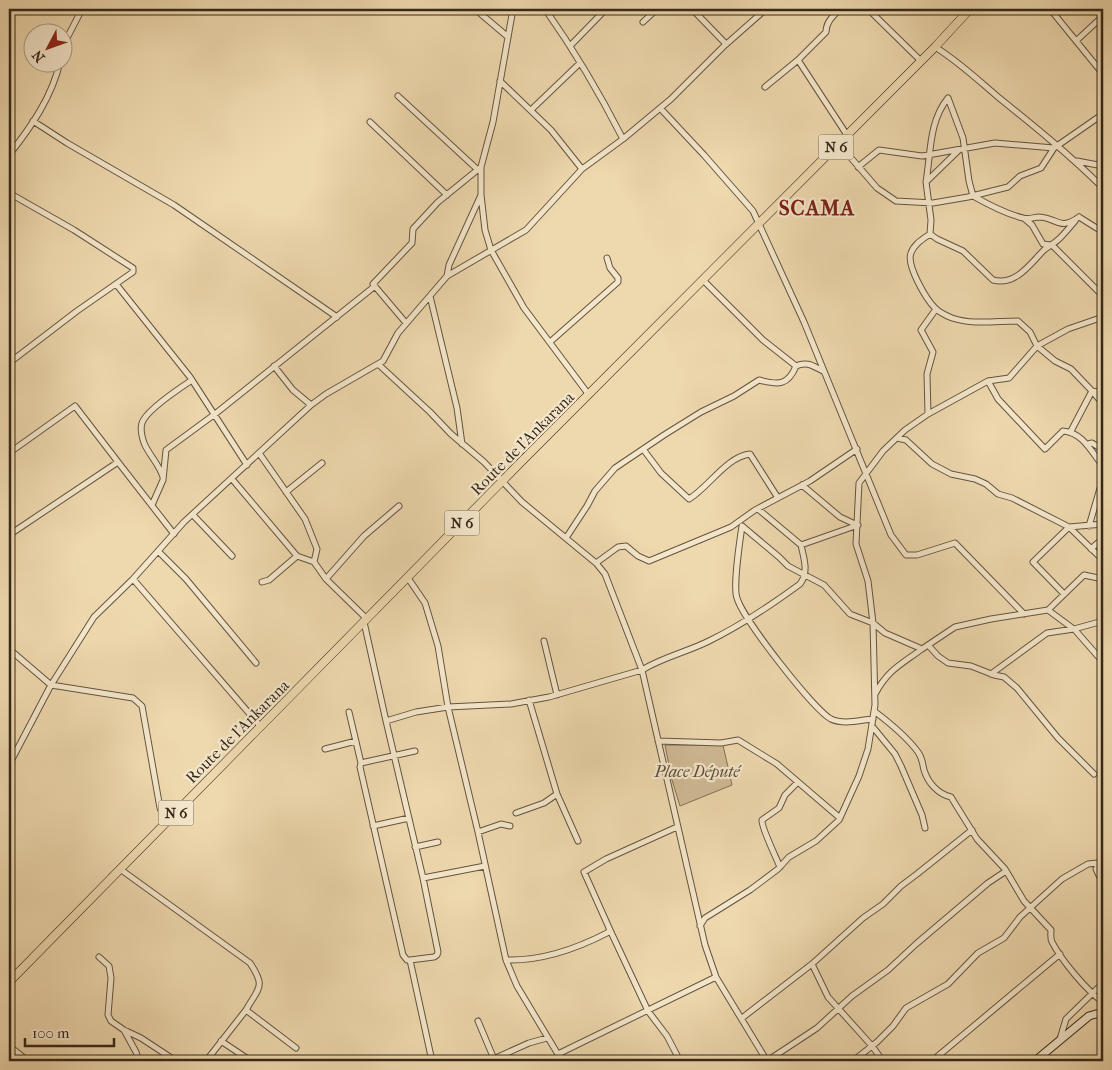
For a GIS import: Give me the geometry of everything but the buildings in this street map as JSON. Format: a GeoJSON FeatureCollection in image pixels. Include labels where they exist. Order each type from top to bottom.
{"type":"FeatureCollection","features":[{"type":"Feature","properties":{"kind":"main road","name":"Route de l'Ankarana"},"geometry":{"type":"LineString","coordinates":[[9,982],[502,482],[935,47],[970,9]]}},
{"type":"Feature","properties":{"kind":"street"},"geometry":{"type":"LineString","coordinates":[[72,28],[82,9]]}},
{"type":"Feature","properties":{"kind":"street"},"geometry":{"type":"LineString","coordinates":[[476,9],[508,37]]}},
{"type":"Feature","properties":{"kind":"street"},"geometry":{"type":"LineString","coordinates":[[513,9],[493,122],[479,168],[485,230],[491,250],[524,308],[590,395]]}},
{"type":"Feature","properties":{"kind":"street"},"geometry":{"type":"LineString","coordinates":[[545,9],[570,46],[609,111],[623,139]]}},
{"type":"Feature","properties":{"kind":"street"},"geometry":{"type":"LineString","coordinates":[[549,15],[554,9]]}},
{"type":"Feature","properties":{"kind":"street"},"geometry":{"type":"LineString","coordinates":[[570,46],[606,9]]}},
{"type":"Feature","properties":{"kind":"street"},"geometry":{"type":"LineString","coordinates":[[643,22],[657,9]]}},
{"type":"Feature","properties":{"kind":"street"},"geometry":{"type":"LineString","coordinates":[[692,9],[726,44]]}},
{"type":"Feature","properties":{"kind":"street"},"geometry":{"type":"LineString","coordinates":[[9,766],[51,685],[94,617],[159,552],[192,515],[311,405],[326,394],[383,361],[398,333],[447,276],[526,230],[582,169],[623,139],[660,108],[726,44],[766,9]]}},
{"type":"Feature","properties":{"kind":"street"},"geometry":{"type":"LineString","coordinates":[[765,87],[820,40],[826,32],[826,26],[840,9]]}},
{"type":"Feature","properties":{"kind":"street"},"geometry":{"type":"LineString","coordinates":[[868,9],[921,61]]}},
{"type":"Feature","properties":{"kind":"street"},"geometry":{"type":"LineString","coordinates":[[873,13],[878,9]]}},
{"type":"Feature","properties":{"kind":"street"},"geometry":{"type":"LineString","coordinates":[[1050,9],[1103,74]]}},
{"type":"Feature","properties":{"kind":"street"},"geometry":{"type":"LineString","coordinates":[[1076,41],[1103,16]]}},
{"type":"Feature","properties":{"kind":"street"},"geometry":{"type":"LineString","coordinates":[[935,47],[958,63],[1055,147],[1075,160],[1103,188]]}},
{"type":"Feature","properties":{"kind":"street"},"geometry":{"type":"LineString","coordinates":[[798,60],[847,135]]}},
{"type":"Feature","properties":{"kind":"street"},"geometry":{"type":"LineString","coordinates":[[531,110],[580,63]]}},
{"type":"Feature","properties":{"kind":"street"},"geometry":{"type":"LineString","coordinates":[[9,154],[33,122],[56,81],[58,72]]}},
{"type":"Feature","properties":{"kind":"street"},"geometry":{"type":"LineString","coordinates":[[500,81],[551,130],[582,169]]}},
{"type":"Feature","properties":{"kind":"street"},"geometry":{"type":"LineString","coordinates":[[398,96],[479,168]]}},
{"type":"Feature","properties":{"kind":"street"},"geometry":{"type":"LineString","coordinates":[[1103,296],[1051,245],[1043,244],[1032,225],[1025,219],[995,208],[973,196],[965,148],[948,98],[940,107],[935,120],[926,182],[931,220],[930,234],[914,248],[910,255],[910,266],[917,281],[936,309],[950,317],[968,322],[1018,321],[1030,332],[1037,346],[1056,361],[1071,369],[1103,404]]}},
{"type":"Feature","properties":{"kind":"street"},"geometry":{"type":"LineString","coordinates":[[660,108],[704,155],[753,212],[760,224],[804,322],[892,535],[906,555],[917,556],[955,543],[1024,614]]}},
{"type":"Feature","properties":{"kind":"street"},"geometry":{"type":"LineString","coordinates":[[839,144],[877,188],[896,201],[929,203],[973,196],[1008,187],[1020,176],[1041,168],[1055,147],[1103,114]]}},
{"type":"Feature","properties":{"kind":"street"},"geometry":{"type":"LineString","coordinates":[[33,122],[174,205],[337,317]]}},
{"type":"Feature","properties":{"kind":"street"},"geometry":{"type":"LineString","coordinates":[[370,122],[446,195]]}},
{"type":"Feature","properties":{"kind":"street"},"geometry":{"type":"LineString","coordinates":[[858,167],[879,150],[922,156],[995,144],[1055,147]]}},
{"type":"Feature","properties":{"kind":"street"},"geometry":{"type":"LineString","coordinates":[[926,182],[959,150]]}},
{"type":"Feature","properties":{"kind":"street"},"geometry":{"type":"LineString","coordinates":[[1075,160],[1103,166]]}},
{"type":"Feature","properties":{"kind":"street"},"geometry":{"type":"LineString","coordinates":[[406,323],[373,284],[412,242],[413,229],[446,195],[479,168]]}},
{"type":"Feature","properties":{"kind":"street"},"geometry":{"type":"LineString","coordinates":[[9,193],[74,230],[133,268],[133,272],[9,363]]}},
{"type":"Feature","properties":{"kind":"street"},"geometry":{"type":"LineString","coordinates":[[447,276],[481,195]]}},
{"type":"Feature","properties":{"kind":"street"},"geometry":{"type":"LineString","coordinates":[[1025,219],[1039,217],[1064,224],[1079,217]]}},
{"type":"Feature","properties":{"kind":"street"},"geometry":{"type":"LineString","coordinates":[[930,234],[963,251],[989,277],[1000,282],[1013,278],[1026,270],[1079,217]]}},
{"type":"Feature","properties":{"kind":"street"},"geometry":{"type":"LineString","coordinates":[[1079,217],[1103,232]]}},
{"type":"Feature","properties":{"kind":"street"},"geometry":{"type":"LineString","coordinates":[[550,342],[618,282],[618,278],[610,268],[607,258]]}},
{"type":"Feature","properties":{"kind":"street"},"geometry":{"type":"LineString","coordinates":[[703,280],[763,340],[796,366]]}},
{"type":"Feature","properties":{"kind":"street"},"geometry":{"type":"LineString","coordinates":[[116,284],[192,380],[247,464]]}},
{"type":"Feature","properties":{"kind":"street"},"geometry":{"type":"LineString","coordinates":[[152,505],[163,480],[166,450],[375,286]]}},
{"type":"Feature","properties":{"kind":"street"},"geometry":{"type":"LineString","coordinates":[[430,296],[458,408],[462,444]]}},
{"type":"Feature","properties":{"kind":"street"},"geometry":{"type":"LineString","coordinates":[[928,414],[927,374],[933,352],[921,330],[936,309]]}},
{"type":"Feature","properties":{"kind":"street"},"geometry":{"type":"LineString","coordinates":[[700,926],[704,918],[750,890],[790,857],[816,840],[840,818],[859,776],[868,749],[875,694],[873,623],[868,581],[856,544],[859,483],[883,451],[928,414],[988,381],[1009,378],[1037,346],[1068,329],[1103,317]]}},
{"type":"Feature","properties":{"kind":"street"},"geometry":{"type":"LineString","coordinates":[[796,366],[807,363],[823,370]]}},
{"type":"Feature","properties":{"kind":"street"},"geometry":{"type":"LineString","coordinates":[[378,364],[451,434],[484,462],[522,502],[596,563],[609,579],[642,670],[705,945],[716,977],[767,1061],[817,1028],[852,996],[888,970],[988,883],[1006,871]]}},
{"type":"Feature","properties":{"kind":"street"},"geometry":{"type":"LineString","coordinates":[[274,366],[292,390],[311,405]]}},
{"type":"Feature","properties":{"kind":"street"},"geometry":{"type":"LineString","coordinates":[[566,538],[595,491],[616,468],[700,412],[734,396],[759,380],[776,384],[784,382],[792,376],[796,366]]}},
{"type":"Feature","properties":{"kind":"street"},"geometry":{"type":"LineString","coordinates":[[163,480],[160,468],[141,435],[141,424],[146,415],[192,380]]}},
{"type":"Feature","properties":{"kind":"street"},"geometry":{"type":"LineString","coordinates":[[988,381],[998,399],[1045,449],[1063,430],[1071,431],[1088,444],[1103,466]]}},
{"type":"Feature","properties":{"kind":"street"},"geometry":{"type":"LineString","coordinates":[[1092,391],[1103,393]]}},
{"type":"Feature","properties":{"kind":"street"},"geometry":{"type":"LineString","coordinates":[[1071,431],[1092,391]]}},
{"type":"Feature","properties":{"kind":"street"},"geometry":{"type":"LineString","coordinates":[[9,453],[75,406],[174,534]]}},
{"type":"Feature","properties":{"kind":"street"},"geometry":{"type":"LineString","coordinates":[[898,438],[906,440],[932,464],[951,474],[974,479],[986,484],[998,494],[1012,498],[1068,527],[1103,560]]}},
{"type":"Feature","properties":{"kind":"street"},"geometry":{"type":"LineString","coordinates":[[1088,444],[1101,445],[1103,450]]}},
{"type":"Feature","properties":{"kind":"street"},"geometry":{"type":"LineString","coordinates":[[643,449],[661,473],[689,499],[722,468],[750,454],[778,498]]}},
{"type":"Feature","properties":{"kind":"street"},"geometry":{"type":"LineString","coordinates":[[596,563],[618,547],[626,546],[638,556],[649,560],[731,527],[758,509],[802,485],[857,449]]}},
{"type":"Feature","properties":{"kind":"street"},"geometry":{"type":"LineString","coordinates":[[259,453],[305,519],[317,550],[314,562]]}},
{"type":"Feature","properties":{"kind":"street"},"geometry":{"type":"LineString","coordinates":[[9,522],[10,534],[118,462]]}},
{"type":"Feature","properties":{"kind":"street"},"geometry":{"type":"LineString","coordinates":[[286,492],[322,463]]}},
{"type":"Feature","properties":{"kind":"street"},"geometry":{"type":"LineString","coordinates":[[232,478],[297,556],[314,562],[326,579],[365,621],[393,756],[424,878],[438,952],[434,957],[407,960],[403,955],[349,712]]}},
{"type":"Feature","properties":{"kind":"street"},"geometry":{"type":"LineString","coordinates":[[1089,526],[1103,478]]}},
{"type":"Feature","properties":{"kind":"street"},"geometry":{"type":"LineString","coordinates":[[802,485],[840,517],[858,525]]}},
{"type":"Feature","properties":{"kind":"street"},"geometry":{"type":"LineString","coordinates":[[326,579],[364,536],[399,506]]}},
{"type":"Feature","properties":{"kind":"street"},"geometry":{"type":"LineString","coordinates":[[386,722],[416,712],[448,707],[511,704],[557,695],[642,670],[654,663],[707,642],[750,620],[800,584],[806,565],[801,546],[758,509]]}},
{"type":"Feature","properties":{"kind":"street"},"geometry":{"type":"LineString","coordinates":[[192,515],[232,556]]}},
{"type":"Feature","properties":{"kind":"street"},"geometry":{"type":"LineString","coordinates":[[743,519],[736,597],[750,620],[778,661],[831,719],[847,722],[873,719]]}},
{"type":"Feature","properties":{"kind":"street"},"geometry":{"type":"LineString","coordinates":[[1064,594],[1034,562],[1068,527],[1103,524]]}},
{"type":"Feature","properties":{"kind":"street"},"geometry":{"type":"LineString","coordinates":[[801,546],[858,525]]}},
{"type":"Feature","properties":{"kind":"street"},"geometry":{"type":"LineString","coordinates":[[742,526],[788,566],[824,585],[850,614],[873,623],[885,634],[922,649]]}},
{"type":"Feature","properties":{"kind":"street"},"geometry":{"type":"LineString","coordinates":[[1091,548],[1103,538]]}},
{"type":"Feature","properties":{"kind":"street"},"geometry":{"type":"LineString","coordinates":[[159,552],[186,579],[256,662]]}},
{"type":"Feature","properties":{"kind":"street"},"geometry":{"type":"LineString","coordinates":[[262,582],[269,580],[297,556]]}},
{"type":"Feature","properties":{"kind":"street"},"geometry":{"type":"LineString","coordinates":[[875,694],[883,679],[893,670],[955,628],[991,619],[1048,610],[1084,575],[1103,579]]}},
{"type":"Feature","properties":{"kind":"street"},"geometry":{"type":"LineString","coordinates":[[408,578],[425,603],[438,646],[448,707],[486,866],[506,960],[517,986],[562,1061]]}},
{"type":"Feature","properties":{"kind":"street"},"geometry":{"type":"LineString","coordinates":[[133,579],[261,727]]}},
{"type":"Feature","properties":{"kind":"street"},"geometry":{"type":"LineString","coordinates":[[1048,610],[1074,629],[1103,662]]}},
{"type":"Feature","properties":{"kind":"street"},"geometry":{"type":"LineString","coordinates":[[990,674],[1047,633],[1074,629],[1103,621]]}},
{"type":"Feature","properties":{"kind":"street"},"geometry":{"type":"LineString","coordinates":[[544,641],[557,695]]}},
{"type":"Feature","properties":{"kind":"street"},"geometry":{"type":"LineString","coordinates":[[928,645],[948,663],[971,666],[990,674],[1004,677],[1017,688],[1058,738],[1094,774]]}},
{"type":"Feature","properties":{"kind":"street"},"geometry":{"type":"LineString","coordinates":[[9,649],[51,685],[133,698],[142,706],[160,808],[166,823]]}},
{"type":"Feature","properties":{"kind":"street"},"geometry":{"type":"LineString","coordinates":[[530,700],[557,794],[578,841]]}},
{"type":"Feature","properties":{"kind":"street"},"geometry":{"type":"LineString","coordinates":[[874,711],[902,734],[919,753],[924,761],[924,770],[930,781],[941,794],[951,797],[977,839],[1006,871],[1024,900],[1051,930],[1051,940],[1060,954],[1091,994],[1103,1002]]}},
{"type":"Feature","properties":{"kind":"street"},"geometry":{"type":"LineString","coordinates":[[872,726],[895,754],[922,815],[925,828]]}},
{"type":"Feature","properties":{"kind":"street"},"geometry":{"type":"LineString","coordinates":[[658,741],[721,743],[738,740],[777,764],[840,818]]}},
{"type":"Feature","properties":{"kind":"street"},"geometry":{"type":"LineString","coordinates":[[325,749],[356,741]]}},
{"type":"Feature","properties":{"kind":"street"},"geometry":{"type":"LineString","coordinates":[[361,763],[416,751]]}},
{"type":"Feature","properties":{"kind":"street"},"geometry":{"type":"LineString","coordinates":[[780,867],[772,844],[763,828],[762,820],[779,808],[785,795],[798,782]]}},
{"type":"Feature","properties":{"kind":"street"},"geometry":{"type":"LineString","coordinates":[[516,813],[544,803],[557,794]]}},
{"type":"Feature","properties":{"kind":"street"},"geometry":{"type":"LineString","coordinates":[[373,826],[408,818]]}},
{"type":"Feature","properties":{"kind":"street"},"geometry":{"type":"LineString","coordinates":[[478,832],[501,824],[510,826]]}},
{"type":"Feature","properties":{"kind":"street"},"geometry":{"type":"LineString","coordinates":[[677,827],[613,858],[606,859],[584,872],[648,1012],[667,1036],[680,1061]]}},
{"type":"Feature","properties":{"kind":"street"},"geometry":{"type":"LineString","coordinates":[[742,1018],[812,964],[863,918],[882,904],[900,886],[918,874],[972,830]]}},
{"type":"Feature","properties":{"kind":"street"},"geometry":{"type":"LineString","coordinates":[[415,847],[438,842]]}},
{"type":"Feature","properties":{"kind":"street"},"geometry":{"type":"LineString","coordinates":[[1103,858],[1098,863],[1096,869],[1103,884]]}},
{"type":"Feature","properties":{"kind":"street"},"geometry":{"type":"LineString","coordinates":[[853,1061],[893,1026],[906,1008],[948,984],[978,953],[1004,938],[1020,917],[1062,879],[1088,864],[1098,863]]}},
{"type":"Feature","properties":{"kind":"street"},"geometry":{"type":"LineString","coordinates":[[424,878],[486,866]]}},
{"type":"Feature","properties":{"kind":"street"},"geometry":{"type":"LineString","coordinates":[[120,869],[250,962],[260,980],[260,986],[246,1010],[206,1061]]}},
{"type":"Feature","properties":{"kind":"street"},"geometry":{"type":"LineString","coordinates":[[506,960],[521,960],[552,954],[593,939],[610,930]]}},
{"type":"Feature","properties":{"kind":"street"},"geometry":{"type":"LineString","coordinates":[[932,1061],[1060,954]]}},
{"type":"Feature","properties":{"kind":"street"},"geometry":{"type":"LineString","coordinates":[[99,957],[108,966],[111,978],[108,1015],[111,1020],[124,1030],[141,1038],[176,1061]]}},
{"type":"Feature","properties":{"kind":"street"},"geometry":{"type":"LineString","coordinates":[[410,960],[432,1061]]}},
{"type":"Feature","properties":{"kind":"street"},"geometry":{"type":"LineString","coordinates":[[812,964],[828,997],[883,1061]]}},
{"type":"Feature","properties":{"kind":"street"},"geometry":{"type":"LineString","coordinates":[[558,1054],[648,1012],[716,977]]}},
{"type":"Feature","properties":{"kind":"street"},"geometry":{"type":"LineString","coordinates":[[1060,1039],[1066,1019],[1103,983]]}},
{"type":"Feature","properties":{"kind":"street"},"geometry":{"type":"LineString","coordinates":[[246,1010],[296,1048]]}},
{"type":"Feature","properties":{"kind":"street"},"geometry":{"type":"LineString","coordinates":[[1035,1061],[1089,1016],[1103,1012]]}},
{"type":"Feature","properties":{"kind":"street"},"geometry":{"type":"LineString","coordinates":[[478,1021],[491,1060],[530,1043],[547,1038]]}},
{"type":"Feature","properties":{"kind":"street"},"geometry":{"type":"LineString","coordinates":[[124,1030],[139,1061]]}},
{"type":"Feature","properties":{"kind":"street"},"geometry":{"type":"LineString","coordinates":[[221,1041],[251,1061]]}},
{"type":"Feature","properties":{"kind":"street"},"geometry":{"type":"LineString","coordinates":[[9,1046],[28,1061]]}},
{"type":"Feature","properties":{"kind":"green space","name":"Place Député"},"geometry":{"type":"Polygon","coordinates":[[[665,745],[723,745],[732,785],[680,806],[672,780],[665,745]]]}},
{"type":"Feature","properties":{"kind":"district","name":"SCAMA"},"geometry":{"type":"Point","coordinates":[817,208]}}]}
